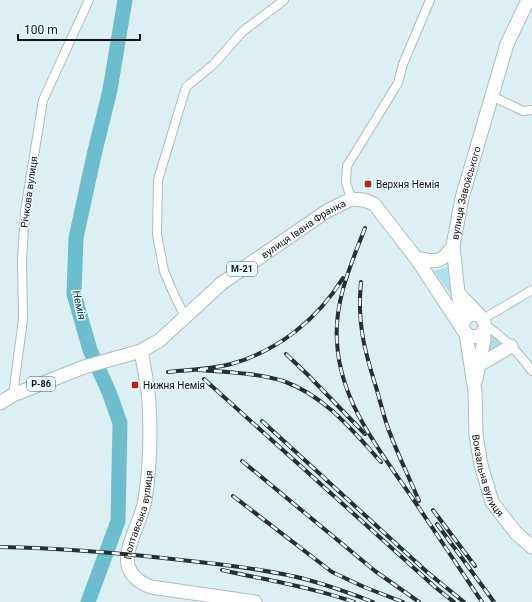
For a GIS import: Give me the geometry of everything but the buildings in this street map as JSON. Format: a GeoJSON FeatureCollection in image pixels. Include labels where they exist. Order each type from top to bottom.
{"type":"FeatureCollection","features":[{"type":"Feature","properties":{"kind":"main road","name":"вулиця Завойського"},"geometry":{"type":"LineString","coordinates":[[473,321],[458,293],[453,246],[462,198],[507,44],[528,0]]}},
{"type":"Feature","properties":{"kind":"main road","name":"вулиця Івана Франка"},"geometry":{"type":"LineString","coordinates":[[13,395],[84,367],[141,351],[160,340],[222,284],[327,211],[351,199]]}},
{"type":"Feature","properties":{"kind":"main road","name":"Вокзальна вулиця"},"geometry":{"type":"LineString","coordinates":[[351,199],[364,200],[374,204],[416,258],[443,299],[473,321]]}},
{"type":"Feature","properties":{"kind":"main road"},"geometry":{"type":"LineString","coordinates":[[416,258],[432,262],[440,260],[446,256],[453,246]]}},
{"type":"Feature","properties":{"kind":"main road"},"geometry":{"type":"LineString","coordinates":[[458,293],[473,321]]}},
{"type":"Feature","properties":{"kind":"main road","name":"Вокзальна вулиця"},"geometry":{"type":"LineString","coordinates":[[443,299],[473,321],[484,340],[474,391]]}},
{"type":"Feature","properties":{"kind":"main road","name":"Вокзальна вулиця"},"geometry":{"type":"LineString","coordinates":[[473,321],[476,435],[481,465],[492,502],[516,533],[532,547]]}},
{"type":"Feature","properties":{"kind":"main road"},"geometry":{"type":"LineString","coordinates":[[479,365],[511,346]]}},
{"type":"Feature","properties":{"kind":"main road","name":"Полтавська вулиця"},"geometry":{"type":"LineString","coordinates":[[141,351],[149,402],[149,467],[145,502],[129,551],[128,565],[131,572],[136,579],[151,587],[209,598],[255,602]]}},
{"type":"Feature","properties":{"kind":"main road","name":"Р-86"},"geometry":{"type":"LineString","coordinates":[[0,403],[13,395]]}},
{"type":"Feature","properties":{"kind":"street","name":"Річкова вулиця"},"geometry":{"type":"LineString","coordinates":[[13,395],[23,319],[22,260],[25,211],[43,100],[89,0]]}},
{"type":"Feature","properties":{"kind":"street"},"geometry":{"type":"LineString","coordinates":[[185,317],[164,271],[156,236],[158,180],[186,87],[214,64],[242,32],[284,0]]}},
{"type":"Feature","properties":{"kind":"street"},"geometry":{"type":"LineString","coordinates":[[351,199],[346,182],[347,166],[398,83],[403,64],[430,0]]}},
{"type":"Feature","properties":{"kind":"street"},"geometry":{"type":"LineString","coordinates":[[492,96],[523,111],[532,110]]}},
{"type":"Feature","properties":{"kind":"street"},"geometry":{"type":"LineString","coordinates":[[473,321],[532,290]]}},
{"type":"Feature","properties":{"kind":"street"},"geometry":{"type":"LineString","coordinates":[[473,321],[493,330],[511,346],[532,371]]}},
{"type":"Feature","properties":{"kind":"shaded area"},"geometry":{"type":"Polygon","coordinates":[[[449,266],[456,301],[434,271],[449,266]]]}},
{"type":"Feature","properties":{"kind":"shaded area"},"geometry":{"type":"Polygon","coordinates":[[[494,334],[503,345],[485,355],[489,335],[494,334]]]}},
{"type":"Feature","properties":{"kind":"waterway","name":"Немія"},"geometry":{"type":"LineString","coordinates":[[88,602],[118,521],[120,423],[109,392],[90,350],[74,294],[76,238],[110,90],[125,0]]}},
{"type":"Feature","properties":{"kind":"railway"},"geometry":{"type":"LineString","coordinates":[[365,228],[354,255],[338,312],[337,342],[340,364],[346,385],[354,405],[375,444],[482,602]]}},
{"type":"Feature","properties":{"kind":"railway"},"geometry":{"type":"LineString","coordinates":[[168,372],[223,366],[265,351],[295,332],[309,320],[322,307],[343,278]]}},
{"type":"Feature","properties":{"kind":"railway"},"geometry":{"type":"LineString","coordinates":[[361,282],[360,310],[362,335],[368,360],[388,428],[419,501]]}},
{"type":"Feature","properties":{"kind":"railway"},"geometry":{"type":"LineString","coordinates":[[286,354],[365,434]]}},
{"type":"Feature","properties":{"kind":"railway"},"geometry":{"type":"LineString","coordinates":[[198,370],[262,376],[283,381],[298,387],[312,395],[337,415],[381,462]]}},
{"type":"Feature","properties":{"kind":"railway"},"geometry":{"type":"LineString","coordinates":[[204,379],[435,587],[454,602]]}},
{"type":"Feature","properties":{"kind":"railway"},"geometry":{"type":"LineString","coordinates":[[262,421],[427,572],[464,602]]}},
{"type":"Feature","properties":{"kind":"railway"},"geometry":{"type":"LineString","coordinates":[[242,461],[375,571],[419,602]]}},
{"type":"Feature","properties":{"kind":"railway"},"geometry":{"type":"LineString","coordinates":[[233,496],[332,572],[364,587],[403,602]]}},
{"type":"Feature","properties":{"kind":"railway"},"geometry":{"type":"LineString","coordinates":[[433,510],[475,566]]}},
{"type":"Feature","properties":{"kind":"railway"},"geometry":{"type":"LineString","coordinates":[[437,524],[494,602]]}},
{"type":"Feature","properties":{"kind":"railway"},"geometry":{"type":"LineString","coordinates":[[0,547],[45,548],[113,553],[251,568],[313,581],[373,602]]}},
{"type":"Feature","properties":{"kind":"railway"},"geometry":{"type":"LineString","coordinates":[[222,570],[305,588],[354,602]]}},
{"type":"Feature","properties":{"kind":"place","name":"Верхня Немія"},"geometry":{"type":"Point","coordinates":[368,184]}},
{"type":"Feature","properties":{"kind":"place","name":"Нижня Немія"},"geometry":{"type":"Point","coordinates":[135,385]}}]}
